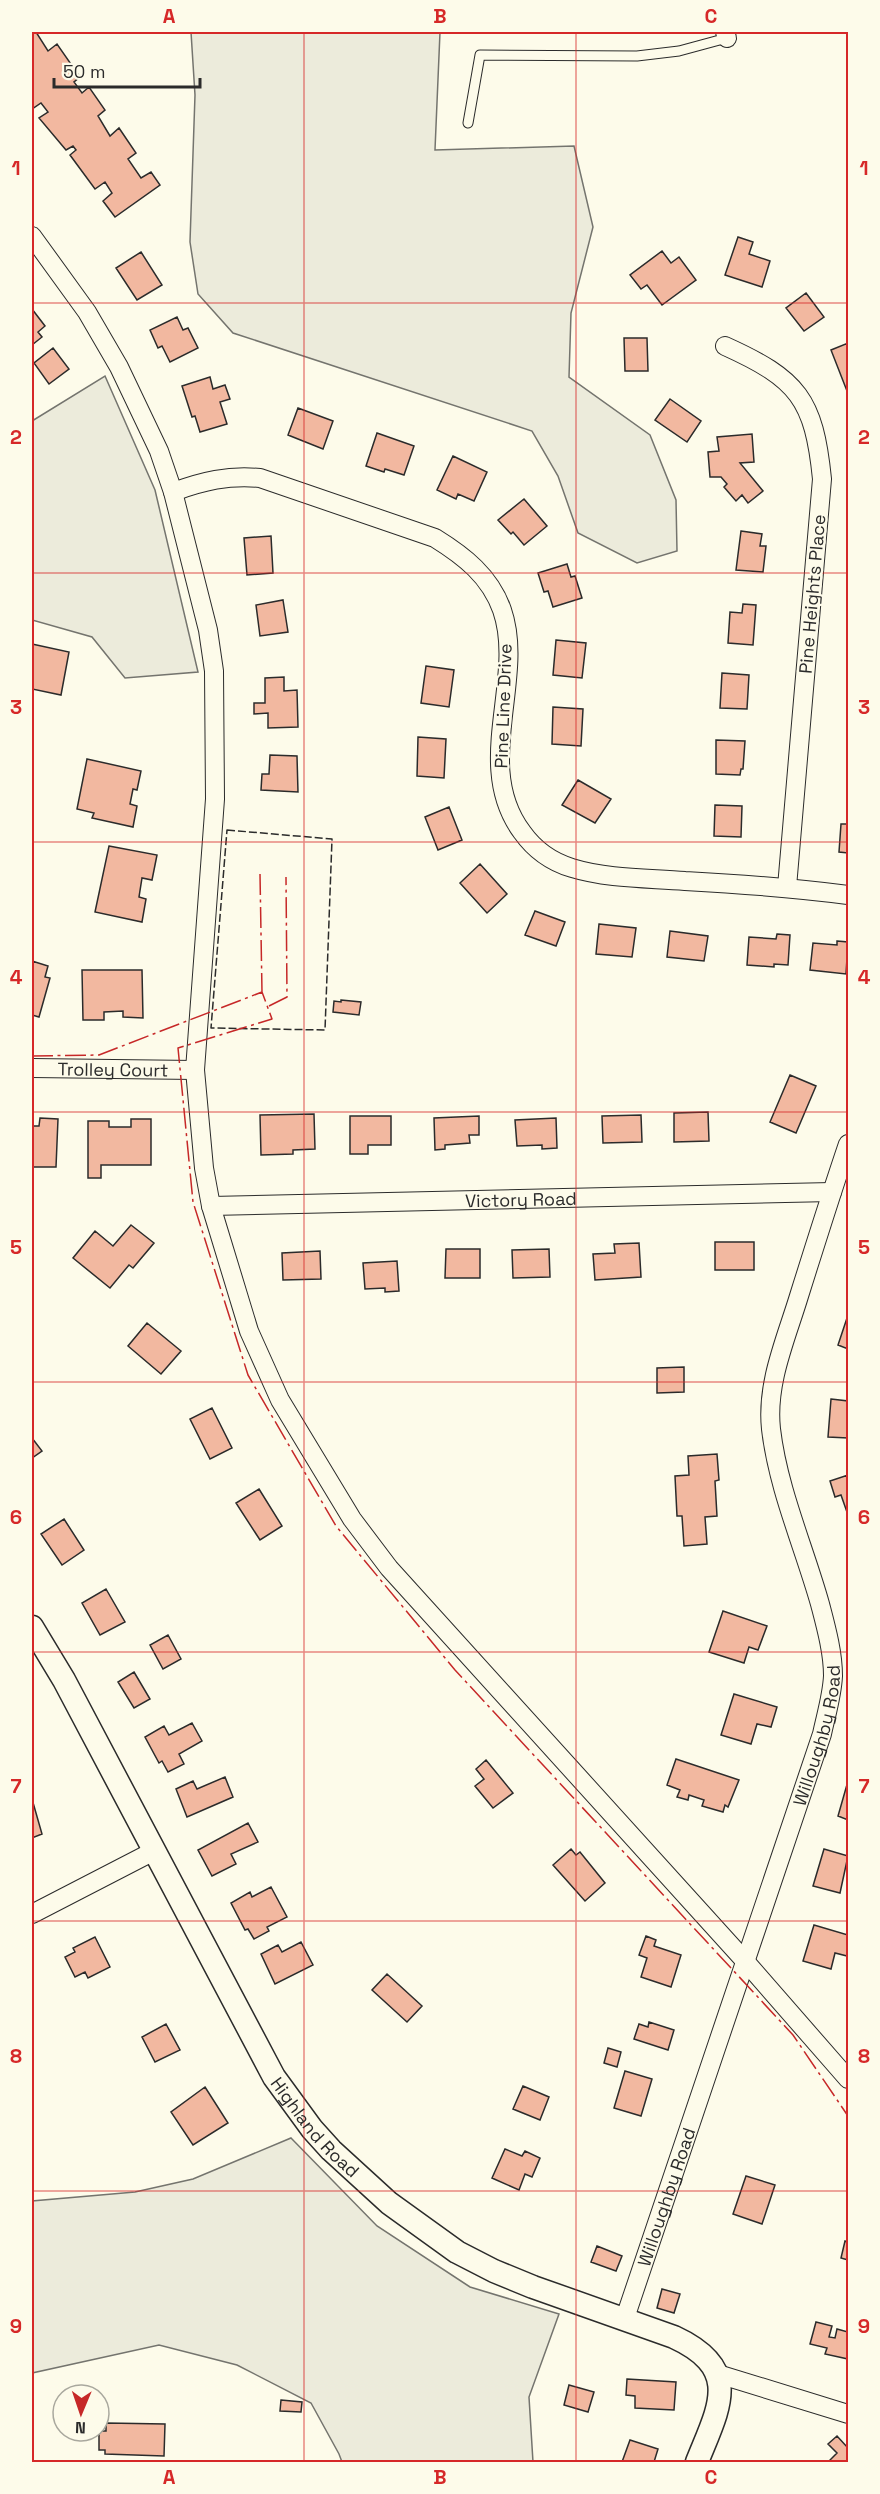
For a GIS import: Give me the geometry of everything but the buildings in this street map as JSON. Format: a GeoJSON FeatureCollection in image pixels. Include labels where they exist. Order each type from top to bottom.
{"type":"FeatureCollection","features":[{"type":"Feature","properties":{"kind":"street"},"geometry":{"type":"LineString","coordinates":[[32,236],[87,312],[119,367],[159,451],[173,492],[208,630],[215,682],[215,799],[195,1070],[204,1168],[211,1206],[249,1331],[280,1400],[352,1519],[389,1568],[849,2079]]}},
{"type":"Feature","properties":{"kind":"street","name":"Pine Heights Place"},"geometry":{"type":"LineString","coordinates":[[725,346],[769,367],[786,381],[808,410],[819,451],[822,479],[787,887]]}},
{"type":"Feature","properties":{"kind":"street","name":"Pine Line Drive"},"geometry":{"type":"LineString","coordinates":[[173,492],[215,478],[238,476],[260,478],[435,538],[453,549],[482,574],[502,610],[506,631],[507,656],[500,776],[510,812],[529,841],[540,852],[572,868],[612,875],[787,887],[849,895]]}},
{"type":"Feature","properties":{"kind":"street","name":"Trolley Court"},"geometry":{"type":"LineString","coordinates":[[32,1068],[195,1070]]}},
{"type":"Feature","properties":{"kind":"street","name":"Willoughby Road"},"geometry":{"type":"LineString","coordinates":[[625,2318],[822,1734],[830,1701],[833,1676],[831,1651],[810,1569],[781,1476],[771,1429],[770,1406],[775,1375],[849,1144]]}},
{"type":"Feature","properties":{"kind":"street","name":"Victory Road"},"geometry":{"type":"LineString","coordinates":[[211,1206],[832,1192]]}},
{"type":"Feature","properties":{"kind":"street","name":"Highland Road"},"geometry":{"type":"LineString","coordinates":[[32,1627],[64,1680],[274,2077],[312,2129],[331,2150],[388,2203],[457,2252],[533,2287],[625,2318],[690,2344],[702,2352],[718,2374]]}},
{"type":"Feature","properties":{"kind":"street"},"geometry":{"type":"LineString","coordinates":[[32,1914],[154,1851]]}},
{"type":"Feature","properties":{"kind":"street"},"geometry":{"type":"LineString","coordinates":[[697,2463],[718,2404],[720,2389],[718,2374],[849,2414]]}},
{"type":"Feature","properties":{"kind":"lane"},"geometry":{"type":"LineString","coordinates":[[468,123],[480,55],[637,56],[679,51],[726,35]]}},
{"type":"Feature","properties":{"kind":"shaded area"},"geometry":{"type":"Polygon","coordinates":[[[191,32],[440,32],[435,150],[574,146],[593,227],[571,313],[569,377],[650,435],[676,500],[677,551],[637,563],[578,533],[558,476],[532,431],[233,333],[198,294],[190,242],[195,95],[191,32]]]}},
{"type":"Feature","properties":{"kind":"shaded area"},"geometry":{"type":"Polygon","coordinates":[[[105,376],[155,490],[198,672],[125,678],[92,637],[32,620],[32,421],[105,376]]]}},
{"type":"Feature","properties":{"kind":"shaded area"},"geometry":{"type":"Polygon","coordinates":[[[291,2138],[377,2226],[470,2287],[559,2314],[529,2397],[533,2462],[342,2462],[311,2403],[237,2365],[159,2345],[32,2373],[32,2201],[135,2192],[193,2179],[291,2138]]]}},
{"type":"Feature","properties":{"kind":"fence"},"geometry":{"type":"LineString","coordinates":[[227,830],[332,839],[325,1030],[211,1028],[227,830]]}},
{"type":"Feature","properties":{"kind":"power"},"geometry":{"type":"LineString","coordinates":[[260,874],[262,992]]}},
{"type":"Feature","properties":{"kind":"power"},"geometry":{"type":"LineString","coordinates":[[269,1006],[287,997],[286,877]]}},
{"type":"Feature","properties":{"kind":"power"},"geometry":{"type":"LineString","coordinates":[[32,1056],[99,1055],[262,992],[272,1019],[178,1048],[193,1202],[248,1375],[336,1526],[455,1670],[793,2035],[848,2116]]}}]}
